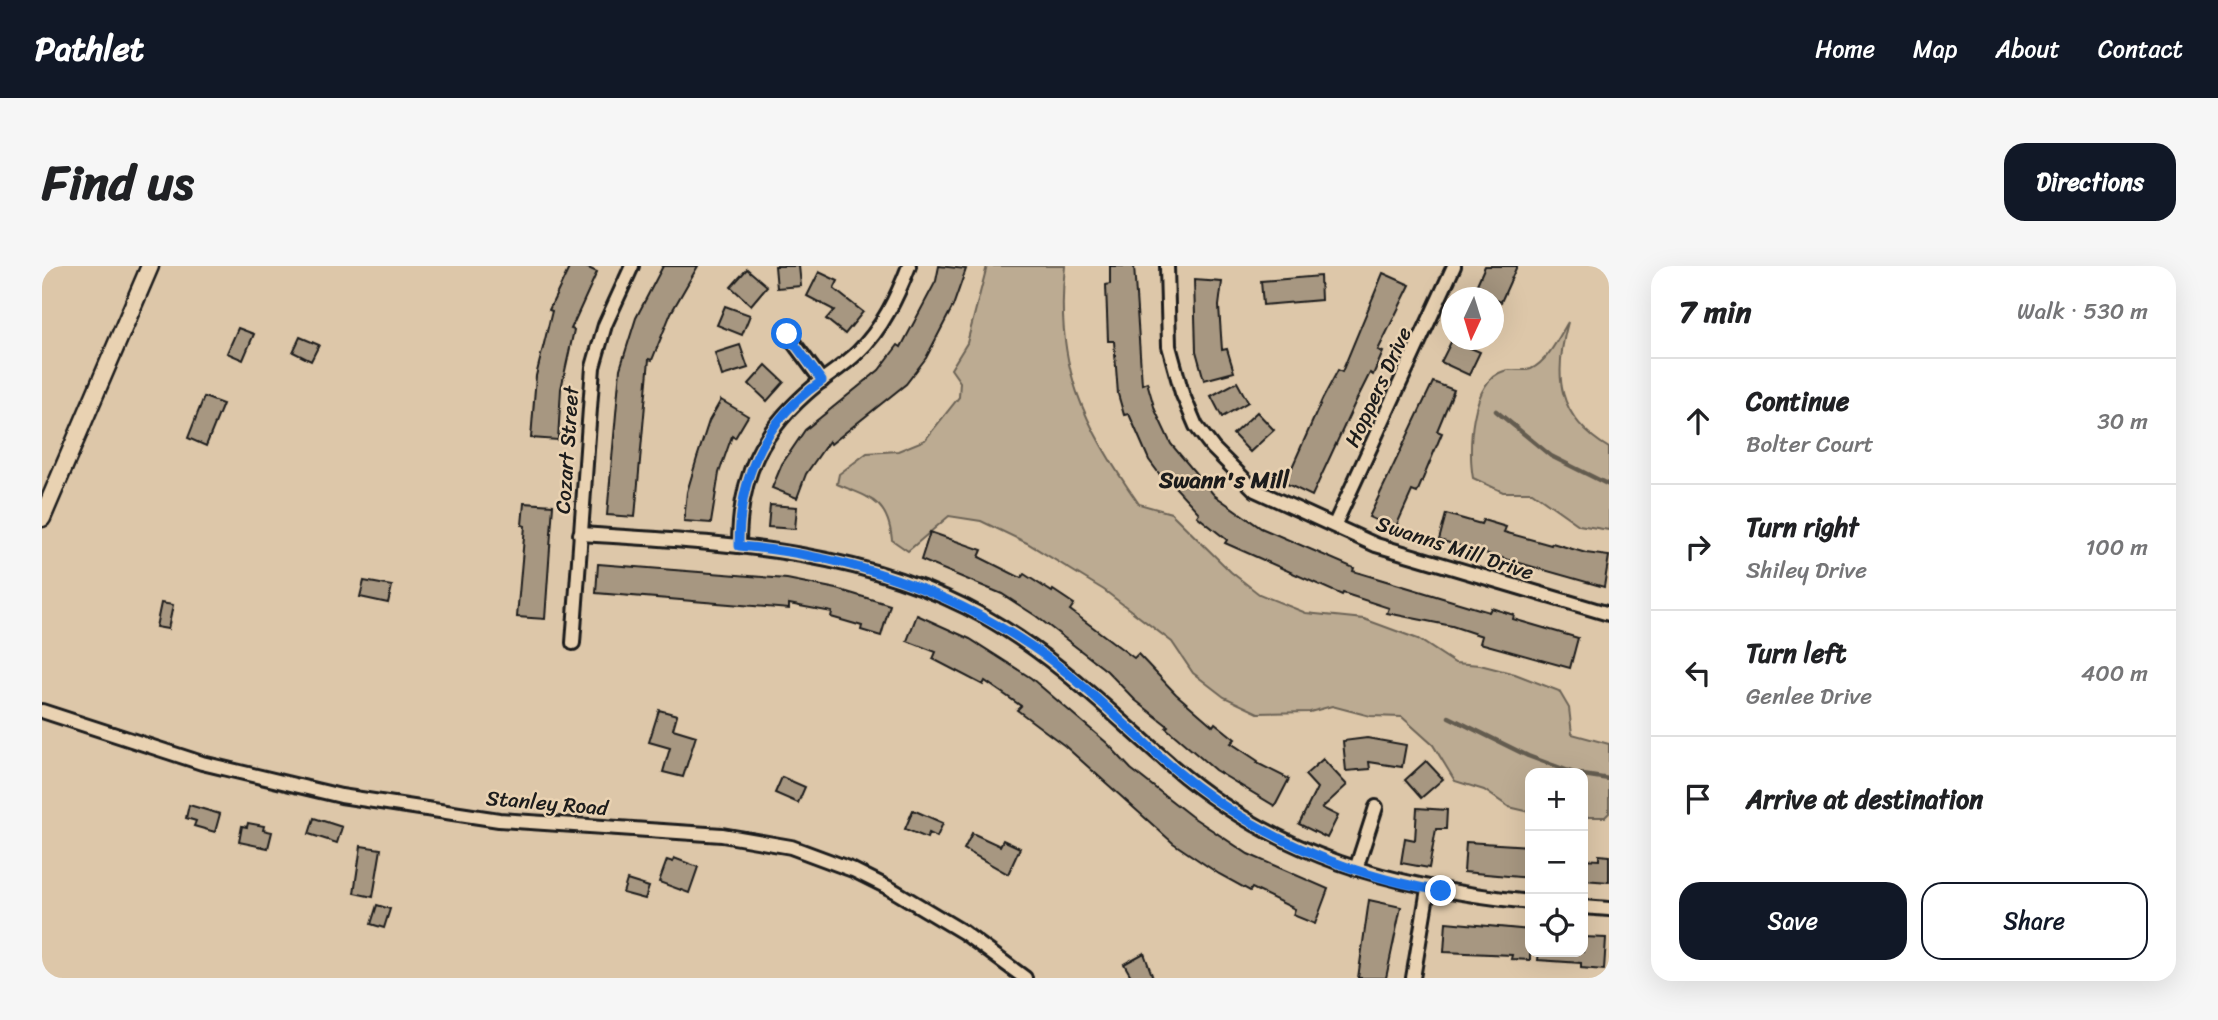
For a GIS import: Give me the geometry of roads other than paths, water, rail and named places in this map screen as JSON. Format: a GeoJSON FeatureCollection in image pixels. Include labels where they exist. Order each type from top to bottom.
{"type":"FeatureCollection","features":[{"type":"Feature","properties":{"kind":"street"},"geometry":{"type":"LineString","coordinates":[[42,518],[150,266]]}},
{"type":"Feature","properties":{"kind":"street","name":"Cozart Street"},"geometry":{"type":"LineString","coordinates":[[573,643],[593,367],[605,325],[632,266]]}},
{"type":"Feature","properties":{"kind":"street"},"geometry":{"type":"LineString","coordinates":[[739,546],[739,511],[749,470],[773,426],[860,351],[881,324],[909,266]]}},
{"type":"Feature","properties":{"kind":"street","name":"Swanns Mill Drive"},"geometry":{"type":"LineString","coordinates":[[1167,266],[1168,346],[1182,393],[1196,426],[1240,479],[1255,490],[1335,524],[1376,545],[1609,614]]}},
{"type":"Feature","properties":{"kind":"street","name":"Hoppers Drive"},"geometry":{"type":"LineString","coordinates":[[1335,524],[1452,266]]}},
{"type":"Feature","properties":{"kind":"street"},"geometry":{"type":"LineString","coordinates":[[787,334],[822,381]]}},
{"type":"Feature","properties":{"kind":"street"},"geometry":{"type":"LineString","coordinates":[[580,534],[739,546],[824,557],[887,574],[927,589],[985,617],[1032,647],[1083,685],[1172,767],[1234,813],[1279,838],[1356,869],[1428,889],[1525,901]]}},
{"type":"Feature","properties":{"kind":"street","name":"Stanley Road"},"geometry":{"type":"LineString","coordinates":[[42,711],[215,767],[341,796],[499,820],[722,835],[791,847],[853,870],[891,889],[963,932],[1025,978]]}},
{"type":"Feature","properties":{"kind":"street"},"geometry":{"type":"LineString","coordinates":[[1356,869],[1376,807]]}},
{"type":"Feature","properties":{"kind":"street"},"geometry":{"type":"LineString","coordinates":[[1413,978],[1428,889]]}},
{"type":"Feature","properties":{"kind":"street"},"geometry":{"type":"LineString","coordinates":[[1588,907],[1609,909]]}},
{"type":"Feature","properties":{"kind":"waterway"},"geometry":{"type":"LineString","coordinates":[[1496,411],[1551,456],[1609,485]]}},
{"type":"Feature","properties":{"kind":"waterway"},"geometry":{"type":"LineString","coordinates":[[1449,717],[1528,756],[1560,768]]}},
{"type":"Feature","properties":{"kind":"waterway"},"geometry":{"type":"LineString","coordinates":[[1588,776],[1609,779]]}},
{"type":"Feature","properties":{"kind":"district","name":"Swann's Mill"},"geometry":{"type":"Point","coordinates":[1224,480]}}]}
